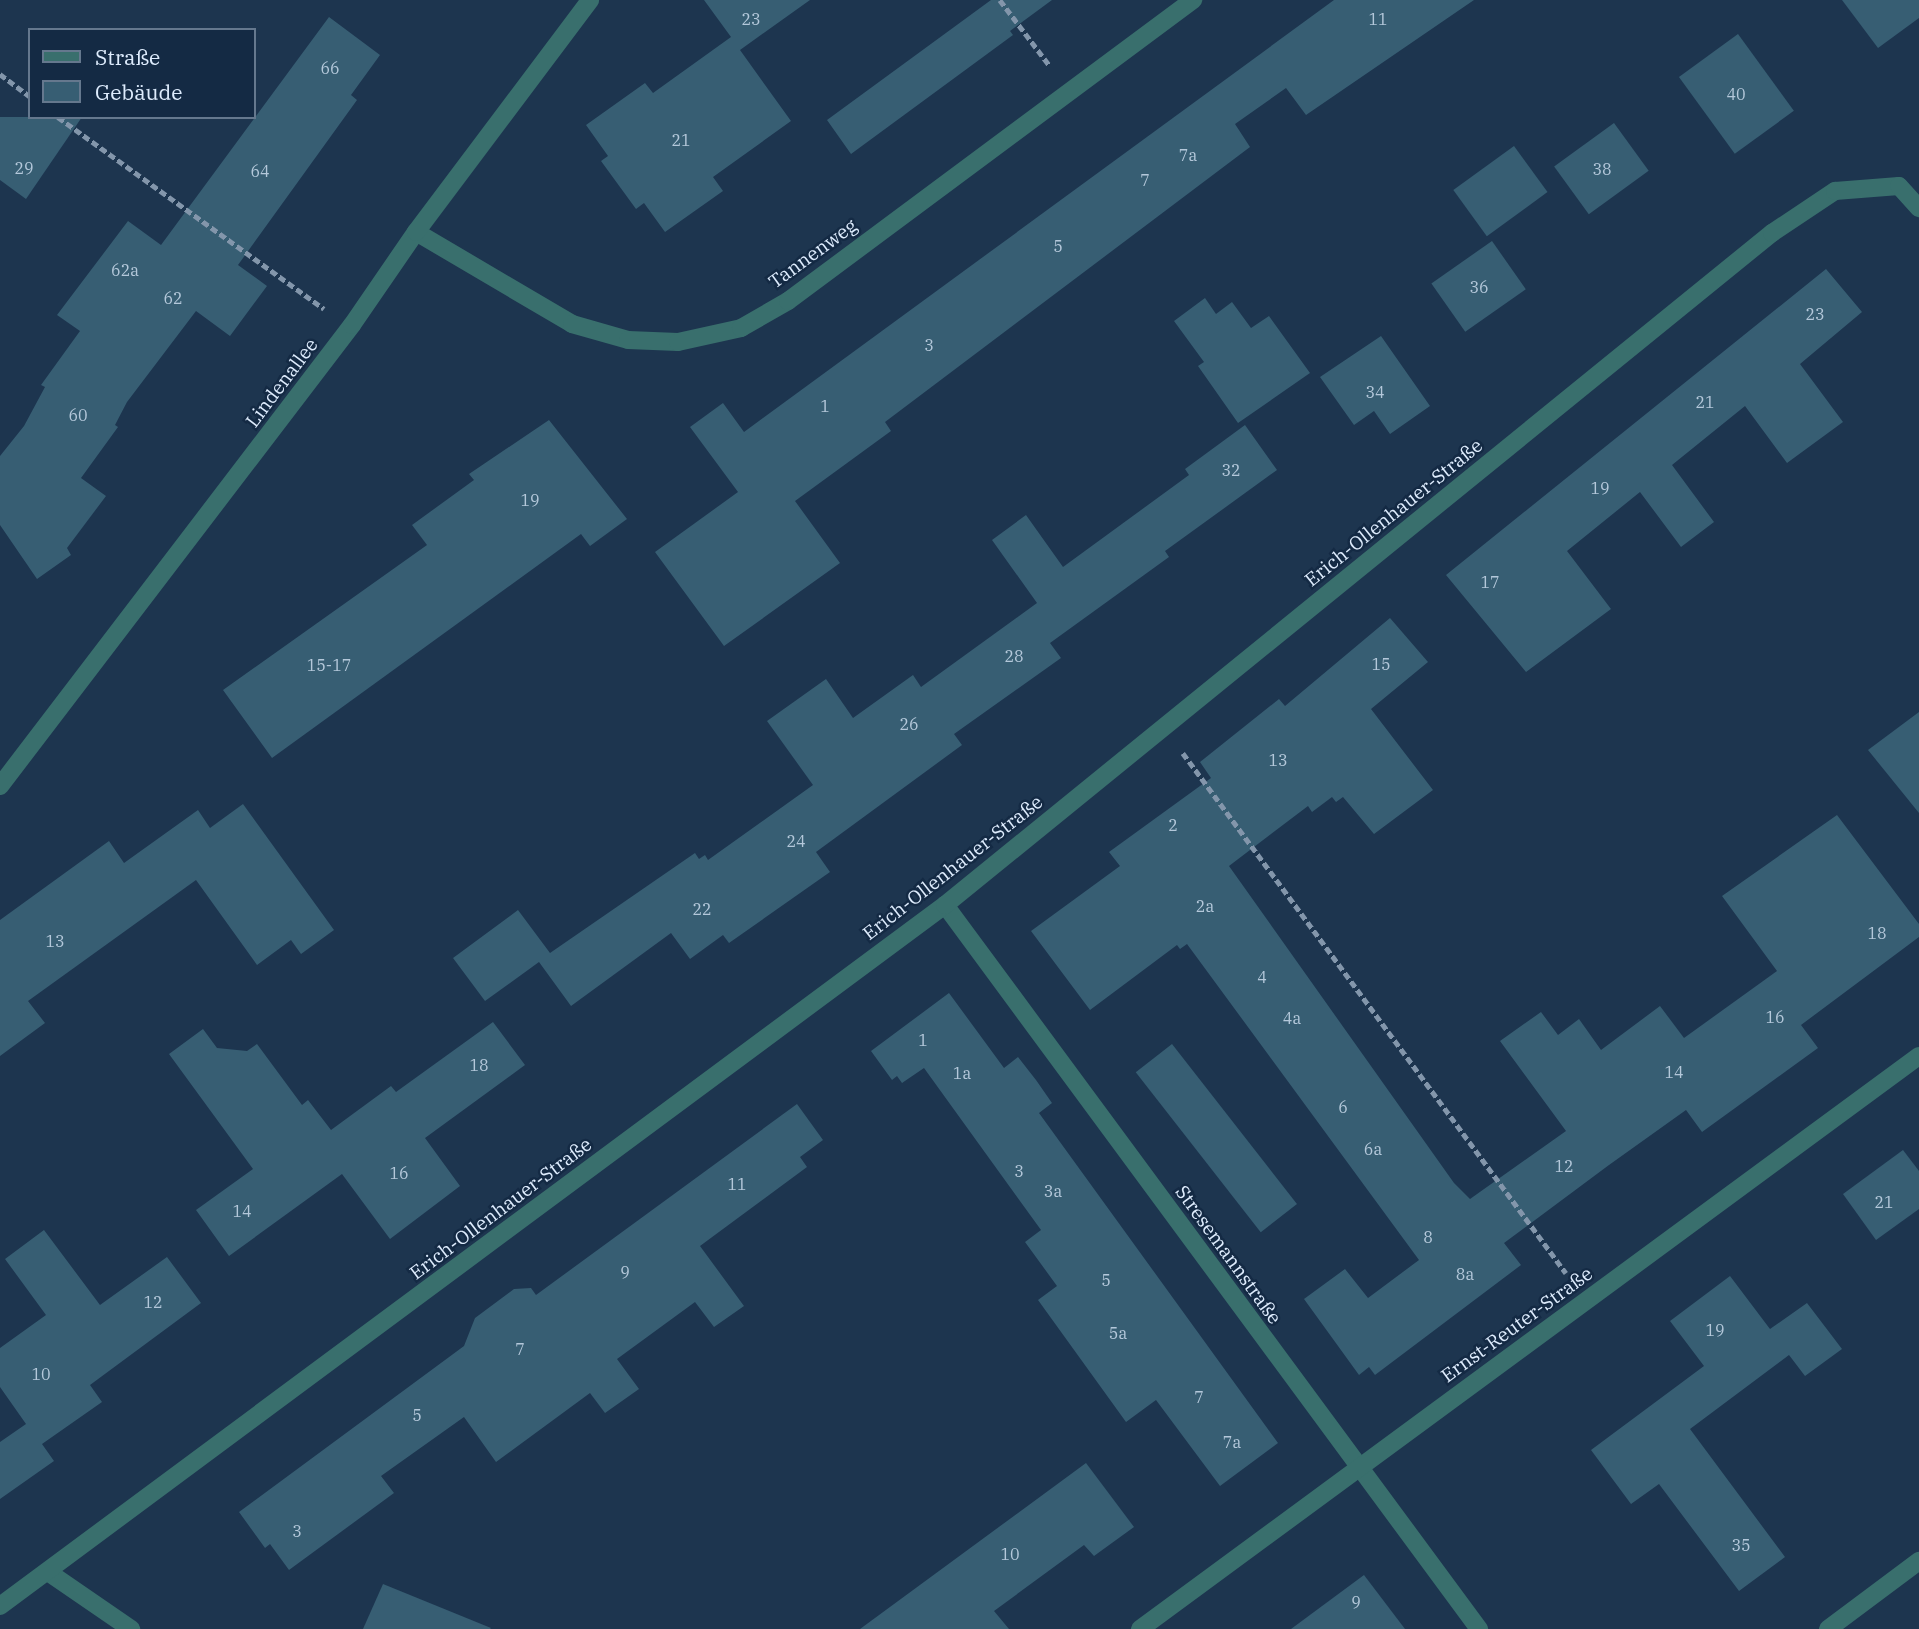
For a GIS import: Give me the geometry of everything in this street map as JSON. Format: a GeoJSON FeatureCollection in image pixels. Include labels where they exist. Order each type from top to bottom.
{"type":"FeatureCollection","features":[{"type":"Feature","properties":{"kind":"street","name":"Lindenallee"},"geometry":{"type":"LineString","coordinates":[[0,786],[352,325],[416,232],[590,0]]}},
{"type":"Feature","properties":{"kind":"street","name":"Tannenweg"},"geometry":{"type":"LineString","coordinates":[[416,232],[572,324],[616,337],[678,342],[741,328],[788,301],[1068,89],[1193,0]]}},
{"type":"Feature","properties":{"kind":"street","name":"Erich-Ollenhauer-Straße"},"geometry":{"type":"LineString","coordinates":[[0,1606],[945,905],[1772,233],[1835,191],[1899,186],[1919,208]]}},
{"type":"Feature","properties":{"kind":"street","name":"Stresemannstraße"},"geometry":{"type":"LineString","coordinates":[[945,905],[1358,1469],[1479,1629]]}},
{"type":"Feature","properties":{"kind":"street","name":"Ernst-Reuter-Straße"},"geometry":{"type":"LineString","coordinates":[[1140,1629],[1919,1056]]}},
{"type":"Feature","properties":{"kind":"street"},"geometry":{"type":"LineString","coordinates":[[1828,1629],[1919,1562]]}},
{"type":"Feature","properties":{"kind":"street"},"geometry":{"type":"LineString","coordinates":[[48,1573],[131,1629]]}},
{"type":"Feature","properties":{"kind":"path"},"geometry":{"type":"LineString","coordinates":[[1000,0],[1068,89]]}},
{"type":"Feature","properties":{"kind":"path"},"geometry":{"type":"LineString","coordinates":[[0,74],[28,95]]}},
{"type":"Feature","properties":{"kind":"path"},"geometry":{"type":"LineString","coordinates":[[61,119],[302,295],[352,325]]}},
{"type":"Feature","properties":{"kind":"path"},"geometry":{"type":"LineString","coordinates":[[1164,727],[1586,1300]]}},
{"type":"Feature","properties":{"kind":"building"},"geometry":{"type":"Polygon","coordinates":[[[704,0],[810,0],[740,50],[791,121],[713,177],[723,191],[665,232],[644,203],[636,209],[601,161],[608,156],[586,125],[645,83],[653,93],[731,37],[704,0]]]}},
{"type":"Feature","properties":{"kind":"building"},"geometry":{"type":"Polygon","coordinates":[[[991,0],[1052,0],[1010,31],[1013,35],[851,154],[827,120],[991,0]]]}},
{"type":"Feature","properties":{"kind":"building"},"geometry":{"type":"Polygon","coordinates":[[[1334,0],[1474,0],[1306,115],[1286,88],[1235,124],[1250,147],[885,422],[891,431],[795,501],[840,563],[724,646],[655,552],[738,492],[690,427],[723,403],[744,432],[1334,0]]]}},
{"type":"Feature","properties":{"kind":"building"},"geometry":{"type":"Polygon","coordinates":[[[1842,0],[1919,0],[1919,18],[1878,48],[1842,0]]]}},
{"type":"Feature","properties":{"kind":"building"},"geometry":{"type":"Polygon","coordinates":[[[329,17],[380,55],[351,95],[357,100],[238,265],[267,286],[230,336],[196,311],[127,402],[115,425],[118,427],[81,478],[106,496],[67,548],[71,555],[37,579],[0,525],[0,456],[24,426],[45,387],[41,385],[80,331],[57,315],[128,221],[161,245],[329,17]]]}},
{"type":"Feature","properties":{"kind":"building"},"geometry":{"type":"Polygon","coordinates":[[[1738,34],[1794,111],[1735,154],[1679,77],[1738,34]]]}},
{"type":"Feature","properties":{"kind":"building"},"geometry":{"type":"Polygon","coordinates":[[[0,117],[81,119],[26,199],[0,180],[0,117]]]}},
{"type":"Feature","properties":{"kind":"building"},"geometry":{"type":"Polygon","coordinates":[[[1614,123],[1649,171],[1589,214],[1554,166],[1614,123]]]}},
{"type":"Feature","properties":{"kind":"building"},"geometry":{"type":"Polygon","coordinates":[[[1514,146],[1548,192],[1487,236],[1453,190],[1514,146]]]}},
{"type":"Feature","properties":{"kind":"building"},"geometry":{"type":"Polygon","coordinates":[[[1492,241],[1526,289],[1465,332],[1431,283],[1492,241]]]}},
{"type":"Feature","properties":{"kind":"building"},"geometry":{"type":"Polygon","coordinates":[[[1826,269],[1862,312],[1800,364],[1843,422],[1787,463],[1745,406],[1672,465],[1714,522],[1681,547],[1640,492],[1567,551],[1611,609],[1526,672],[1446,575],[1826,269]]]}},
{"type":"Feature","properties":{"kind":"building"},"geometry":{"type":"Polygon","coordinates":[[[1205,298],[1216,314],[1232,302],[1251,328],[1269,316],[1310,373],[1238,423],[1198,366],[1204,362],[1174,321],[1205,298]]]}},
{"type":"Feature","properties":{"kind":"building"},"geometry":{"type":"Polygon","coordinates":[[[1381,336],[1430,406],[1390,434],[1374,411],[1354,425],[1320,377],[1381,336]]]}},
{"type":"Feature","properties":{"kind":"building"},"geometry":{"type":"Polygon","coordinates":[[[549,420],[627,519],[590,546],[581,534],[272,758],[223,690],[427,545],[412,525],[474,480],[469,474],[549,420]]]}},
{"type":"Feature","properties":{"kind":"building"},"geometry":{"type":"Polygon","coordinates":[[[1245,425],[1277,470],[1165,551],[1169,557],[1050,643],[1061,658],[954,734],[962,745],[816,852],[830,872],[729,943],[723,935],[690,959],[671,933],[571,1006],[539,962],[485,1001],[453,958],[518,910],[550,953],[695,853],[699,859],[705,855],[708,860],[813,785],[767,721],[826,679],[853,718],[913,675],[921,687],[1037,603],[992,540],[1026,515],[1063,567],[1189,475],[1185,469],[1245,425]]]}},
{"type":"Feature","properties":{"kind":"building"},"geometry":{"type":"Polygon","coordinates":[[[1390,618],[1428,662],[1371,709],[1433,790],[1374,834],[1343,797],[1336,802],[1332,797],[1312,812],[1308,806],[1229,866],[1454,1183],[1470,1199],[1566,1131],[1500,1041],[1541,1012],[1558,1035],[1579,1019],[1601,1050],[1660,1006],[1684,1038],[1777,971],[1722,896],[1837,815],[1919,924],[1919,937],[1801,1025],[1818,1048],[1702,1132],[1686,1110],[1504,1243],[1521,1265],[1375,1375],[1369,1367],[1359,1375],[1304,1299],[1345,1269],[1368,1298],[1419,1260],[1187,944],[1180,949],[1177,945],[1090,1010],[1031,931],[1120,866],[1109,852],[1211,778],[1200,762],[1279,699],[1285,706],[1390,618]]]}},
{"type":"Feature","properties":{"kind":"building"},"geometry":{"type":"Polygon","coordinates":[[[1919,712],[1919,813],[1868,750],[1919,712]]]}},
{"type":"Feature","properties":{"kind":"building"},"geometry":{"type":"Polygon","coordinates":[[[243,804],[334,930],[301,954],[291,940],[257,965],[196,880],[28,1001],[45,1023],[0,1056],[0,920],[109,841],[124,863],[198,810],[210,828],[243,804]]]}},
{"type":"Feature","properties":{"kind":"building"},"geometry":{"type":"Polygon","coordinates":[[[949,993],[1004,1068],[1018,1057],[1036,1080],[1052,1103],[1039,1113],[1278,1443],[1220,1486],[1156,1400],[1126,1422],[1038,1300],[1057,1286],[1025,1242],[1041,1230],[924,1068],[902,1083],[897,1076],[892,1080],[871,1051],[949,993]]]}},
{"type":"Feature","properties":{"kind":"building"},"geometry":{"type":"Polygon","coordinates":[[[493,1022],[525,1065],[425,1138],[460,1186],[390,1239],[342,1174],[229,1256],[196,1210],[253,1169],[169,1054],[203,1029],[217,1048],[247,1051],[257,1044],[302,1105],[308,1100],[331,1130],[391,1086],[396,1092],[493,1022]]]}},
{"type":"Feature","properties":{"kind":"building"},"geometry":{"type":"Polygon","coordinates":[[[1172,1044],[1297,1204],[1261,1232],[1136,1072],[1172,1044]]]}},
{"type":"Feature","properties":{"kind":"building"},"geometry":{"type":"Polygon","coordinates":[[[797,1104],[823,1140],[800,1157],[807,1167],[700,1246],[744,1306],[714,1327],[695,1302],[617,1359],[639,1389],[605,1413],[590,1393],[496,1462],[464,1417],[381,1476],[394,1493],[289,1570],[270,1544],[265,1548],[239,1512],[464,1346],[475,1318],[514,1289],[531,1288],[536,1295],[797,1104]]]}},
{"type":"Feature","properties":{"kind":"building"},"geometry":{"type":"Polygon","coordinates":[[[1903,1150],[1919,1171],[1919,1209],[1876,1240],[1843,1194],[1903,1150]]]}},
{"type":"Feature","properties":{"kind":"building"},"geometry":{"type":"Polygon","coordinates":[[[44,1230],[100,1305],[167,1257],[201,1303],[90,1385],[102,1402],[42,1444],[54,1461],[0,1499],[0,1442],[26,1424],[0,1387],[0,1348],[46,1315],[5,1259],[44,1230]]]}},
{"type":"Feature","properties":{"kind":"building"},"geometry":{"type":"Polygon","coordinates":[[[1730,1276],[1770,1329],[1807,1303],[1842,1349],[1805,1376],[1789,1355],[1690,1429],[1785,1557],[1739,1591],[1659,1484],[1631,1504],[1591,1450],[1704,1366],[1670,1321],[1730,1276]]]}},
{"type":"Feature","properties":{"kind":"building"},"geometry":{"type":"Polygon","coordinates":[[[1086,1463],[1134,1527],[1094,1556],[1084,1545],[994,1611],[1009,1629],[860,1629],[1086,1463]]]}},
{"type":"Feature","properties":{"kind":"building"},"geometry":{"type":"Polygon","coordinates":[[[1364,1575],[1405,1629],[1291,1629],[1364,1575]]]}},
{"type":"Feature","properties":{"kind":"building"},"geometry":{"type":"Polygon","coordinates":[[[383,1584],[491,1628],[363,1629],[383,1584]]]}}]}
